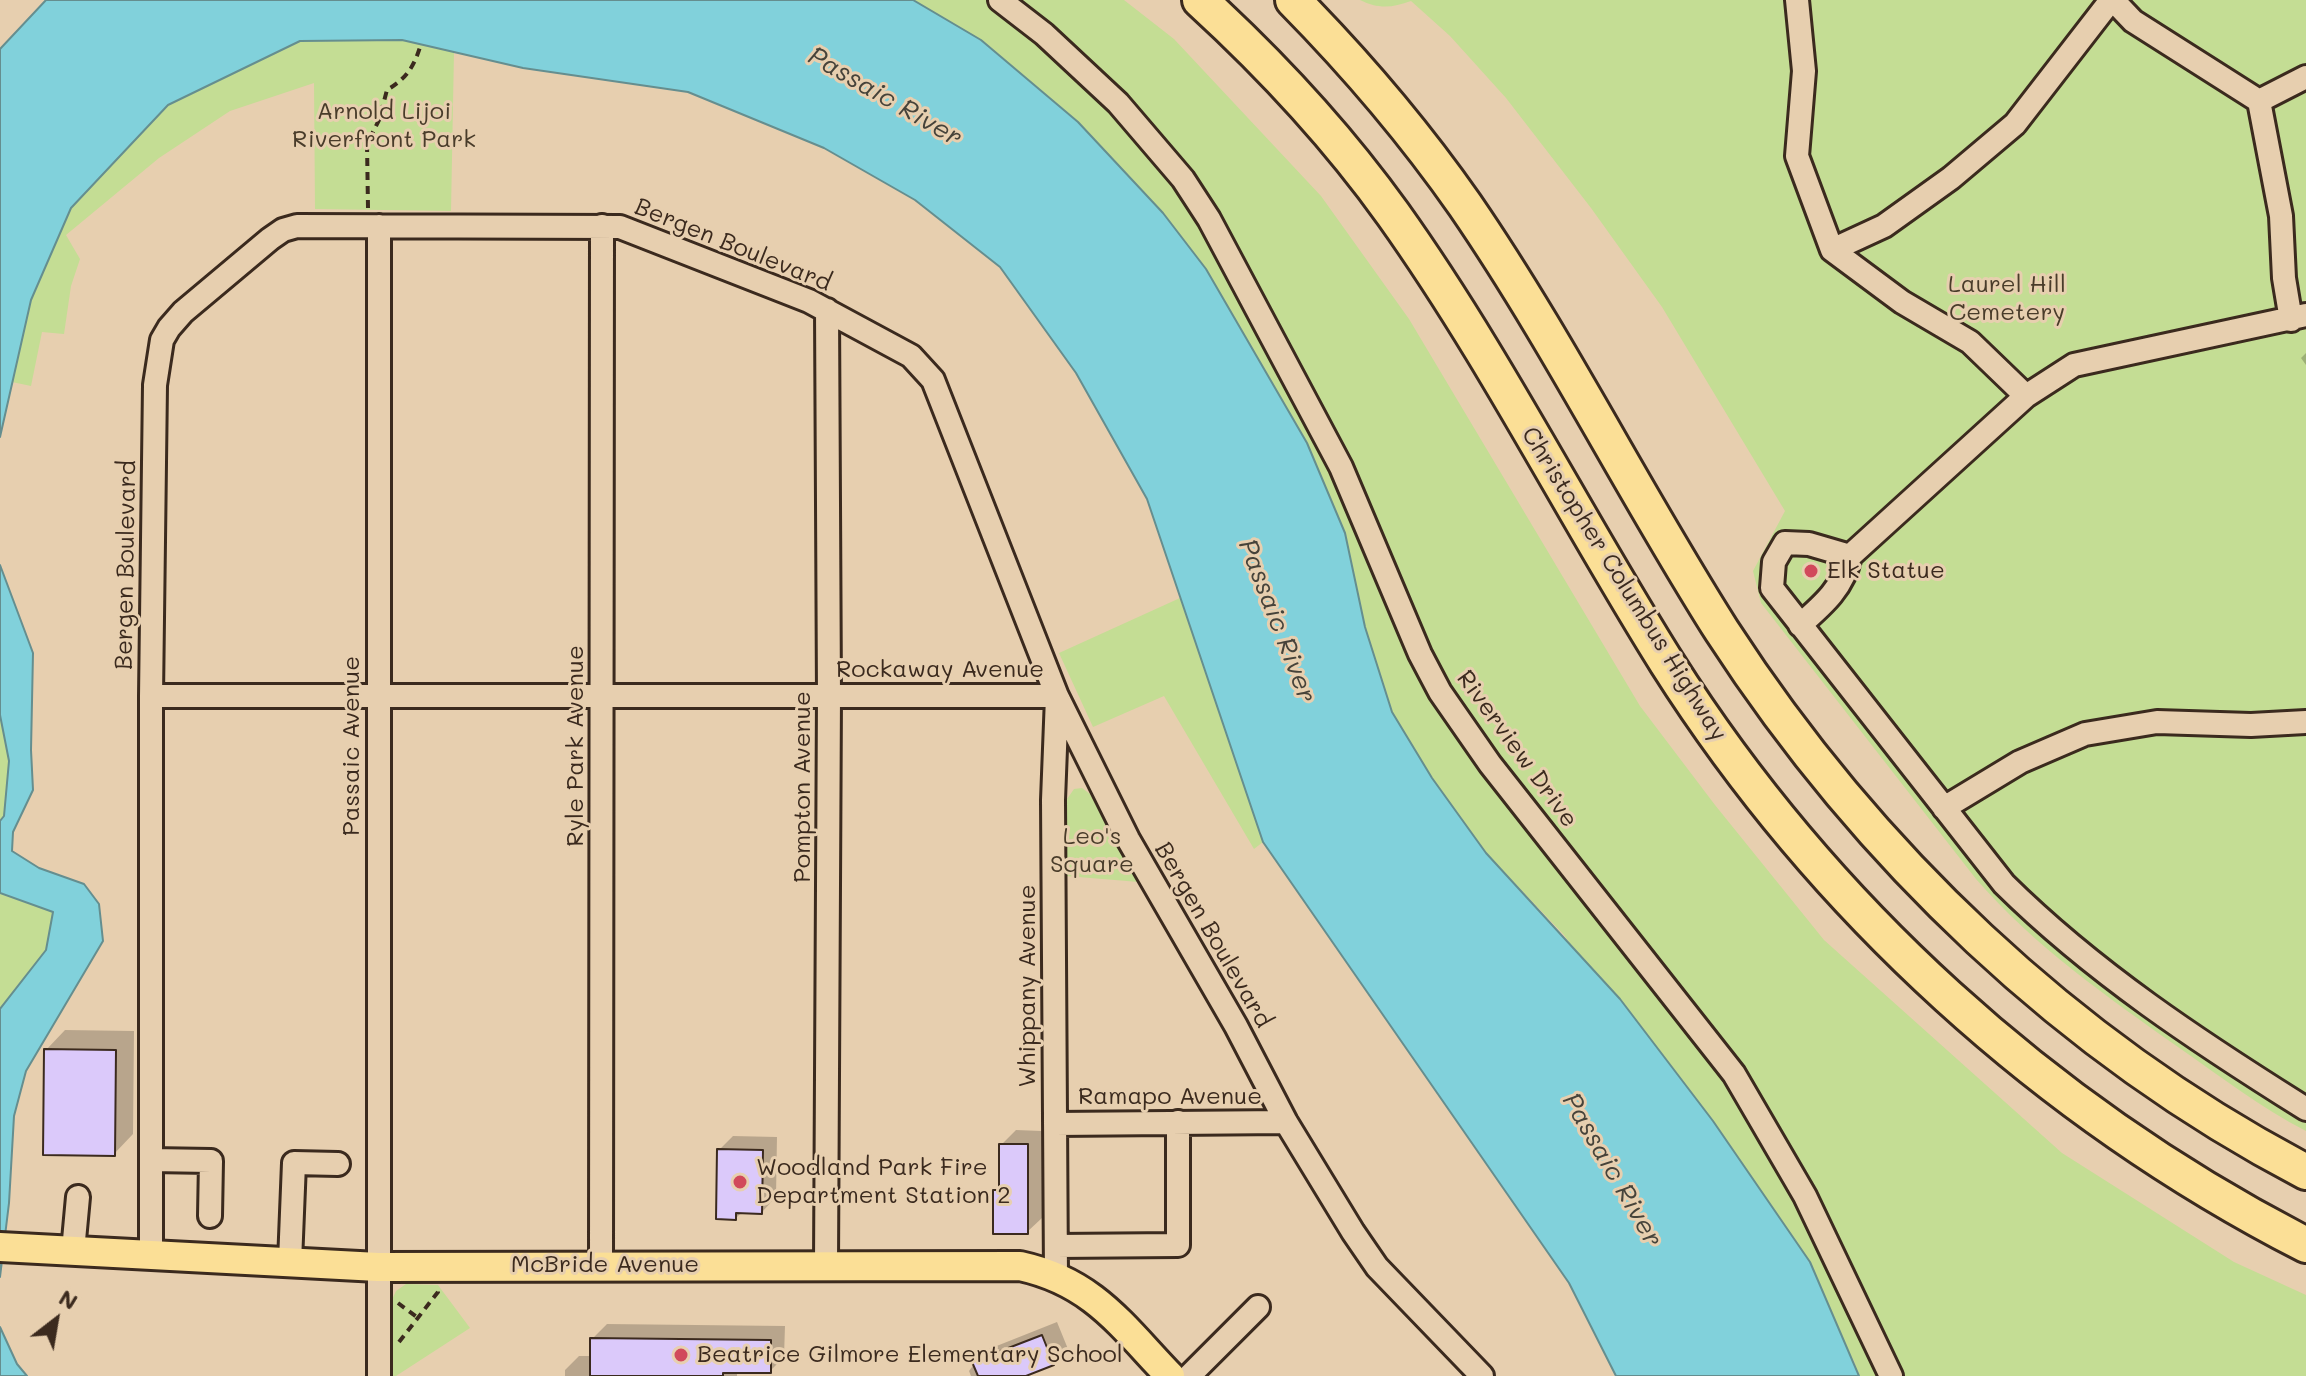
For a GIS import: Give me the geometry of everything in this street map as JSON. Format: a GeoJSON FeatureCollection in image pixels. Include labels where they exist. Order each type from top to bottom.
{"type":"FeatureCollection","features":[{"type":"Feature","properties":{"kind":"highway","name":"Christopher Columbus Highway"},"geometry":{"type":"LineString","coordinates":[[1200,0],[1303,103],[1391,212],[1469,329],[1669,666],[1752,783],[1846,895],[1947,997],[2057,1088],[2177,1171],[2306,1245]]}},
{"type":"Feature","properties":{"kind":"highway"},"geometry":{"type":"LineString","coordinates":[[1293,0],[1375,88],[1464,205],[1512,279],[1723,632],[1797,738],[1850,803],[1947,909],[2056,1006],[2171,1092],[2306,1172]]}},
{"type":"Feature","properties":{"kind":"main road","name":"McBride Avenue"},"geometry":{"type":"LineString","coordinates":[[9,1248],[378,1267],[1020,1266],[1056,1275],[1100,1303],[1170,1376]]}},
{"type":"Feature","properties":{"kind":"street","name":"Riverview Drive"},"geometry":{"type":"LineString","coordinates":[[1000,0],[1084,68],[1152,140],[1209,219],[1324,433],[1362,514],[1420,654],[1440,692],[1490,764],[1734,1074],[1805,1196],[1891,1376]]}},
{"type":"Feature","properties":{"kind":"street"},"geometry":{"type":"LineString","coordinates":[[1797,0],[1804,71],[1797,156],[1832,250],[1902,302],[1970,342],[2026,396]]}},
{"type":"Feature","properties":{"kind":"street"},"geometry":{"type":"LineString","coordinates":[[1800,625],[1828,600],[1847,573],[1850,556],[2026,396],[2074,365],[2298,317],[2284,278],[2281,216],[2259,101],[2133,21],[2112,0],[2015,124],[1951,178],[1884,226],[1832,250]]}},
{"type":"Feature","properties":{"kind":"street"},"geometry":{"type":"LineString","coordinates":[[2259,101],[2306,77]]}},
{"type":"Feature","properties":{"kind":"street","name":"Bergen Boulevard"},"geometry":{"type":"LineString","coordinates":[[151,1255],[151,696],[155,385],[162,340],[183,312],[283,230],[297,226],[620,227],[827,310],[911,356],[933,380],[1057,696],[1128,839],[1236,1026],[1286,1122],[1377,1267],[1482,1376]]}},
{"type":"Feature","properties":{"kind":"street","name":"Passaic Avenue"},"geometry":{"type":"LineString","coordinates":[[374,226],[379,696],[379,1376]]}},
{"type":"Feature","properties":{"kind":"street","name":"Ryle Park Avenue"},"geometry":{"type":"LineString","coordinates":[[601,1266],[602,226]]}},
{"type":"Feature","properties":{"kind":"street","name":"Pompton Avenue"},"geometry":{"type":"LineString","coordinates":[[826,1264],[829,696],[827,310]]}},
{"type":"Feature","properties":{"kind":"street"},"geometry":{"type":"LineString","coordinates":[[1850,556],[1809,544],[1785,543],[1774,562],[1772,588],[2004,884],[2046,926],[2113,979],[2220,1055],[2306,1109]]}},
{"type":"Feature","properties":{"kind":"street","name":"Rockaway Avenue"},"geometry":{"type":"LineString","coordinates":[[151,696],[1057,696]]}},
{"type":"Feature","properties":{"kind":"street","name":"Whippany Avenue"},"geometry":{"type":"LineString","coordinates":[[1056,1275],[1053,800],[1057,696]]}},
{"type":"Feature","properties":{"kind":"street"},"geometry":{"type":"LineString","coordinates":[[1944,808],[2020,762],[2085,734],[2157,722],[2251,725],[2306,722]]}},
{"type":"Feature","properties":{"kind":"street"},"geometry":{"type":"LineString","coordinates":[[1056,1246],[1178,1245],[1178,1122]]}},
{"type":"Feature","properties":{"kind":"street","name":"Ramapo Avenue"},"geometry":{"type":"LineString","coordinates":[[1055,1124],[1286,1122]]}},
{"type":"Feature","properties":{"kind":"street"},"geometry":{"type":"LineString","coordinates":[[151,1160],[211,1161],[210,1216]]}},
{"type":"Feature","properties":{"kind":"street"},"geometry":{"type":"LineString","coordinates":[[290,1262],[294,1163],[338,1164]]}},
{"type":"Feature","properties":{"kind":"street"},"geometry":{"type":"LineString","coordinates":[[73,1251],[78,1197]]}},
{"type":"Feature","properties":{"kind":"street"},"geometry":{"type":"LineString","coordinates":[[1189,1376],[1258,1307]]}},
{"type":"Feature","properties":{"kind":"path"},"geometry":{"type":"LineString","coordinates":[[374,226],[367,144],[379,120],[387,90],[403,80],[414,66],[421,44]]}},
{"type":"Feature","properties":{"kind":"path"},"geometry":{"type":"LineString","coordinates":[[379,1349],[395,1347],[438,1292],[438,1266]]}},
{"type":"Feature","properties":{"kind":"green space"},"geometry":{"type":"Polygon","coordinates":[[[913,0],[1124,0],[1174,39],[1321,196],[1409,319],[1640,706],[1824,940],[2062,1153],[2234,1262],[2306,1295],[2306,1376],[1859,1376],[1854,1361],[1564,935],[1486,853],[1432,778],[1392,712],[1365,627],[1345,533],[1307,443],[1206,269],[1163,213],[1078,122],[981,40],[913,0]]]}},
{"type":"Feature","properties":{"kind":"green space","name":"Laurel Hill Cemetery"},"geometry":{"type":"Polygon","coordinates":[[[1360,0],[2306,0],[2306,1131],[2241,1091],[2098,989],[2046,948],[1976,879],[1761,603],[1753,571],[1785,511],[1662,307],[1506,98],[1450,36],[1411,1],[1385,6],[1360,0]]]}},
{"type":"Feature","properties":{"kind":"green space","name":"Arnold Lijoi Riverfront Park"},"geometry":{"type":"Polygon","coordinates":[[[402,40],[454,52],[451,211],[315,209],[314,83],[230,111],[159,158],[66,235],[80,259],[71,286],[64,334],[42,332],[31,386],[12,382],[31,300],[71,208],[168,105],[300,41],[402,40]]]}},
{"type":"Feature","properties":{"kind":"green space"},"geometry":{"type":"Polygon","coordinates":[[[1180,598],[1263,842],[1254,849],[1164,696],[1093,727],[1059,653],[1180,598]]]}},
{"type":"Feature","properties":{"kind":"green space"},"geometry":{"type":"Polygon","coordinates":[[[0,715],[9,761],[4,816],[0,821],[0,715]]]}},
{"type":"Feature","properties":{"kind":"green space","name":"Leo's Square"},"geometry":{"type":"Polygon","coordinates":[[[1082,788],[1090,794],[1139,882],[1066,876],[1067,799],[1074,789],[1082,788]]]}},
{"type":"Feature","properties":{"kind":"green space"},"geometry":{"type":"Polygon","coordinates":[[[0,893],[53,912],[46,950],[0,1009],[0,893]]]}},
{"type":"Feature","properties":{"kind":"green space"},"geometry":{"type":"Polygon","coordinates":[[[406,1284],[438,1285],[470,1328],[396,1376],[391,1376],[390,1304],[396,1291],[406,1284]]]}},
{"type":"Feature","properties":{"kind":"water","name":"Passaic River"},"geometry":{"type":"Polygon","coordinates":[[[46,0],[913,0],[981,40],[1078,122],[1163,213],[1206,269],[1307,443],[1345,533],[1365,627],[1392,712],[1432,778],[1486,853],[1620,999],[1713,1121],[1810,1262],[1859,1376],[1616,1376],[1569,1283],[1263,842],[1147,499],[1076,373],[1000,267],[915,200],[824,148],[688,92],[523,68],[402,40],[300,41],[168,105],[71,208],[31,300],[0,437],[0,49],[46,0]]]}},
{"type":"Feature","properties":{"kind":"water"},"geometry":{"type":"Polygon","coordinates":[[[0,565],[33,653],[33,790],[13,832],[12,851],[39,868],[84,884],[99,904],[103,941],[26,1071],[14,1116],[9,1203],[0,1277],[0,1009],[46,950],[53,912],[0,893],[0,821],[4,816],[9,761],[0,715],[0,565]]]}},
{"type":"Feature","properties":{"kind":"water"},"geometry":{"type":"Polygon","coordinates":[[[0,1327],[17,1364],[27,1376],[0,1376],[0,1327]]]}},
{"type":"Feature","properties":{"kind":"building"},"geometry":{"type":"Polygon","coordinates":[[[44,1049],[116,1050],[115,1156],[43,1155],[44,1049]]]}},
{"type":"Feature","properties":{"kind":"building"},"geometry":{"type":"Polygon","coordinates":[[[999,1144],[1028,1144],[1028,1234],[993,1234],[993,1190],[999,1190],[999,1144]]]}},
{"type":"Feature","properties":{"kind":"building","name":"Woodland Park Fire Department Station 2"},"geometry":{"type":"Polygon","coordinates":[[[717,1149],[763,1150],[762,1214],[736,1213],[736,1220],[716,1219],[717,1149]]]}},
{"type":"Feature","properties":{"kind":"building"},"geometry":{"type":"Polygon","coordinates":[[[1042,1335],[1054,1365],[1026,1376],[978,1376],[972,1362],[1042,1335]]]}},
{"type":"Feature","properties":{"kind":"building","name":"Beatrice Gilmore Elementary School"},"geometry":{"type":"Polygon","coordinates":[[[590,1338],[771,1340],[771,1373],[590,1376],[590,1338]]]}},
{"type":"Feature","properties":{"kind":"place","name":"Elk Statue"},"geometry":{"type":"Point","coordinates":[1811,571]}},
{"type":"Feature","properties":{"kind":"place","name":"Woodland Park Fire Department Station 2"},"geometry":{"type":"Point","coordinates":[740,1182]}},
{"type":"Feature","properties":{"kind":"place","name":"Beatrice Gilmore Elementary School"},"geometry":{"type":"Point","coordinates":[681,1355]}}]}
